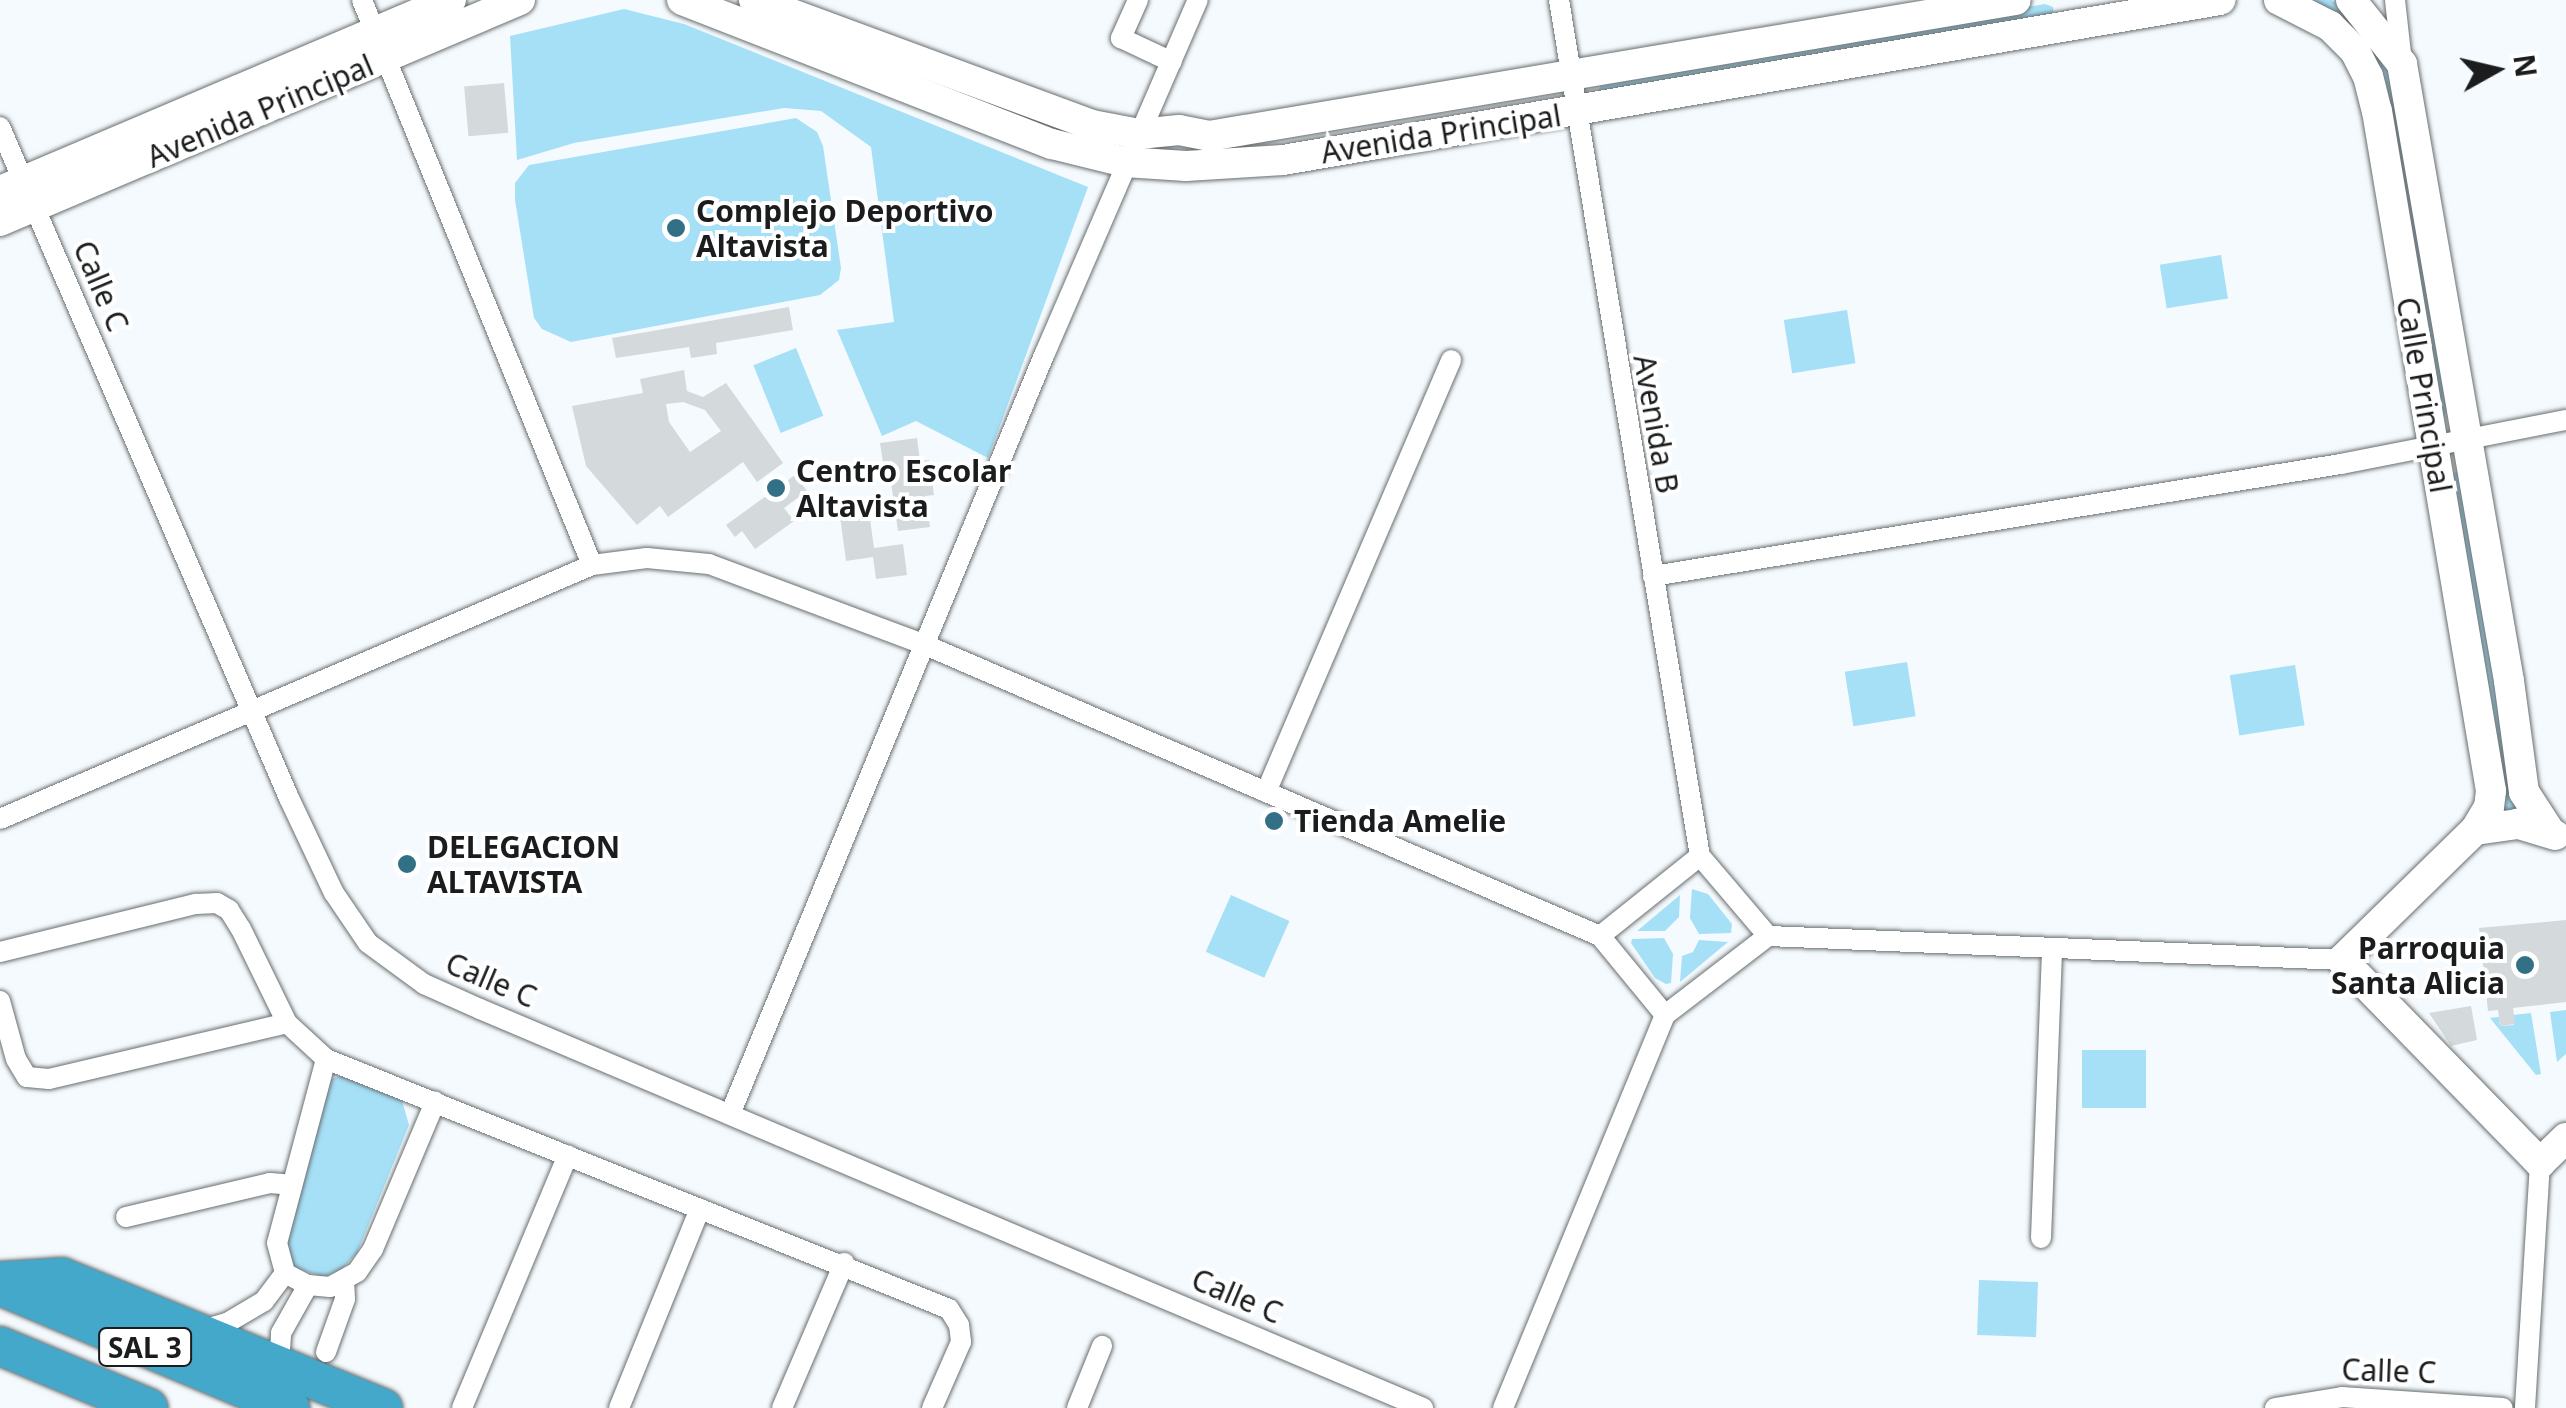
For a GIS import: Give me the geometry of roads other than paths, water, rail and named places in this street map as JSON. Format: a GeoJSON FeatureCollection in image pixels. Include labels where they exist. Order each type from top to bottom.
{"type":"FeatureCollection","features":[{"type":"Feature","properties":{"kind":"highway"},"geometry":{"type":"LineString","coordinates":[[0,1283],[62,1277],[383,1408]]}},
{"type":"Feature","properties":{"kind":"highway","name":"SAL 3"},"geometry":{"type":"LineString","coordinates":[[0,1283],[290,1408]]}},
{"type":"Feature","properties":{"kind":"highway","name":"SAL 3"},"geometry":{"type":"LineString","coordinates":[[0,1346],[149,1408]]}},
{"type":"Feature","properties":{"kind":"street"},"geometry":{"type":"LineString","coordinates":[[362,0],[592,565]]}},
{"type":"Feature","properties":{"kind":"street","name":"Avenida Principal"},"geometry":{"type":"LineString","coordinates":[[381,45],[451,0]]}},
{"type":"Feature","properties":{"kind":"street","name":"Avenida Principal"},"geometry":{"type":"LineString","coordinates":[[0,221],[19,193],[381,45],[520,0]]}},
{"type":"Feature","properties":{"kind":"street","name":"Avenida Principal"},"geometry":{"type":"LineString","coordinates":[[682,0],[1052,144],[1125,162],[1186,166],[1283,160],[1576,112],[2080,12],[2220,0]]}},
{"type":"Feature","properties":{"kind":"street","name":"Avenida Principal"},"geometry":{"type":"LineString","coordinates":[[754,0],[1074,118],[1139,134],[1244,132],[2016,0]]}},
{"type":"Feature","properties":{"kind":"street"},"geometry":{"type":"LineString","coordinates":[[1138,0],[1122,38],[1172,62]]}},
{"type":"Feature","properties":{"kind":"street"},"geometry":{"type":"LineString","coordinates":[[732,1112],[923,644],[1125,162],[1198,0]]}},
{"type":"Feature","properties":{"kind":"street","name":"Avenida B"},"geometry":{"type":"LineString","coordinates":[[1558,0],[1700,856]]}},
{"type":"Feature","properties":{"kind":"street","name":"Calle Principal"},"geometry":{"type":"LineString","coordinates":[[2278,0],[2330,26],[2354,51],[2368,76],[2491,791],[2489,807],[2475,830]]}},
{"type":"Feature","properties":{"kind":"street","name":"Calle Principal"},"geometry":{"type":"LineString","coordinates":[[2351,0],[2402,64],[2524,792],[2558,838]]}},
{"type":"Feature","properties":{"kind":"street"},"geometry":{"type":"LineString","coordinates":[[2394,0],[2402,64]]}},
{"type":"Feature","properties":{"kind":"street","name":"Calle C"},"geometry":{"type":"LineString","coordinates":[[0,128],[19,193],[334,893],[379,952],[424,984],[1423,1408]]}},
{"type":"Feature","properties":{"kind":"street"},"geometry":{"type":"LineString","coordinates":[[1266,792],[1423,433],[1450,360]]}},
{"type":"Feature","properties":{"kind":"street"},"geometry":{"type":"LineString","coordinates":[[1652,576],[2434,446],[2566,420]]}},
{"type":"Feature","properties":{"kind":"street"},"geometry":{"type":"LineString","coordinates":[[0,820],[592,565],[648,558],[709,564],[923,644],[1600,936],[1666,1015]]}},
{"type":"Feature","properties":{"kind":"street"},"geometry":{"type":"LineString","coordinates":[[2342,960],[2475,830],[2518,824],[2558,838]]}},
{"type":"Feature","properties":{"kind":"street"},"geometry":{"type":"LineString","coordinates":[[1600,936],[1700,856],[1768,936]]}},
{"type":"Feature","properties":{"kind":"street"},"geometry":{"type":"LineString","coordinates":[[0,952],[196,904],[216,903],[230,910],[288,1023],[326,1058],[948,1308],[959,1325],[962,1342],[932,1408]]}},
{"type":"Feature","properties":{"kind":"street"},"geometry":{"type":"LineString","coordinates":[[1503,1408],[1666,1015],[1768,936],[2342,960],[2540,1162]]}},
{"type":"Feature","properties":{"kind":"street"},"geometry":{"type":"LineString","coordinates":[[2041,1238],[2052,950]]}},
{"type":"Feature","properties":{"kind":"street"},"geometry":{"type":"LineString","coordinates":[[0,1001],[16,1059],[28,1077],[49,1079],[288,1023]]}},
{"type":"Feature","properties":{"kind":"street"},"geometry":{"type":"LineString","coordinates":[[326,1058],[277,1244],[284,1272],[308,1285],[330,1287],[344,1282],[373,1249],[435,1102]]}},
{"type":"Feature","properties":{"kind":"street"},"geometry":{"type":"LineString","coordinates":[[2524,1408],[2540,1162],[2566,1138]]}},
{"type":"Feature","properties":{"kind":"street"},"geometry":{"type":"LineString","coordinates":[[462,1408],[568,1154]]}},
{"type":"Feature","properties":{"kind":"street"},"geometry":{"type":"LineString","coordinates":[[126,1217],[270,1183],[290,1185]]}},
{"type":"Feature","properties":{"kind":"street"},"geometry":{"type":"LineString","coordinates":[[620,1408],[700,1208]]}},
{"type":"Feature","properties":{"kind":"street"},"geometry":{"type":"LineString","coordinates":[[782,1408],[844,1263]]}},
{"type":"Feature","properties":{"kind":"street"},"geometry":{"type":"LineString","coordinates":[[195,1332],[227,1323],[254,1308],[284,1272]]}},
{"type":"Feature","properties":{"kind":"street"},"geometry":{"type":"LineString","coordinates":[[326,1352],[345,1298],[344,1282]]}},
{"type":"Feature","properties":{"kind":"street"},"geometry":{"type":"LineString","coordinates":[[279,1364],[280,1334],[308,1285]]}},
{"type":"Feature","properties":{"kind":"street"},"geometry":{"type":"LineString","coordinates":[[1077,1408],[1102,1346]]}},
{"type":"Feature","properties":{"kind":"street","name":"Calle C"},"geometry":{"type":"LineString","coordinates":[[2275,1408],[2342,1397],[2503,1408]]}},
{"type":"Feature","properties":{"kind":"place","name":"Complejo Deportivo Altavista"},"geometry":{"type":"Point","coordinates":[676,228]}},
{"type":"Feature","properties":{"kind":"place","name":"Centro Escolar Altavista"},"geometry":{"type":"Point","coordinates":[776,488]}},
{"type":"Feature","properties":{"kind":"place","name":"Tienda Amelie"},"geometry":{"type":"Point","coordinates":[1274,821]}},
{"type":"Feature","properties":{"kind":"place","name":"DELEGACION ALTAVISTA"},"geometry":{"type":"Point","coordinates":[407,864]}},
{"type":"Feature","properties":{"kind":"place","name":"Parroquia Santa Alicia"},"geometry":{"type":"Point","coordinates":[2525,965]}}]}
